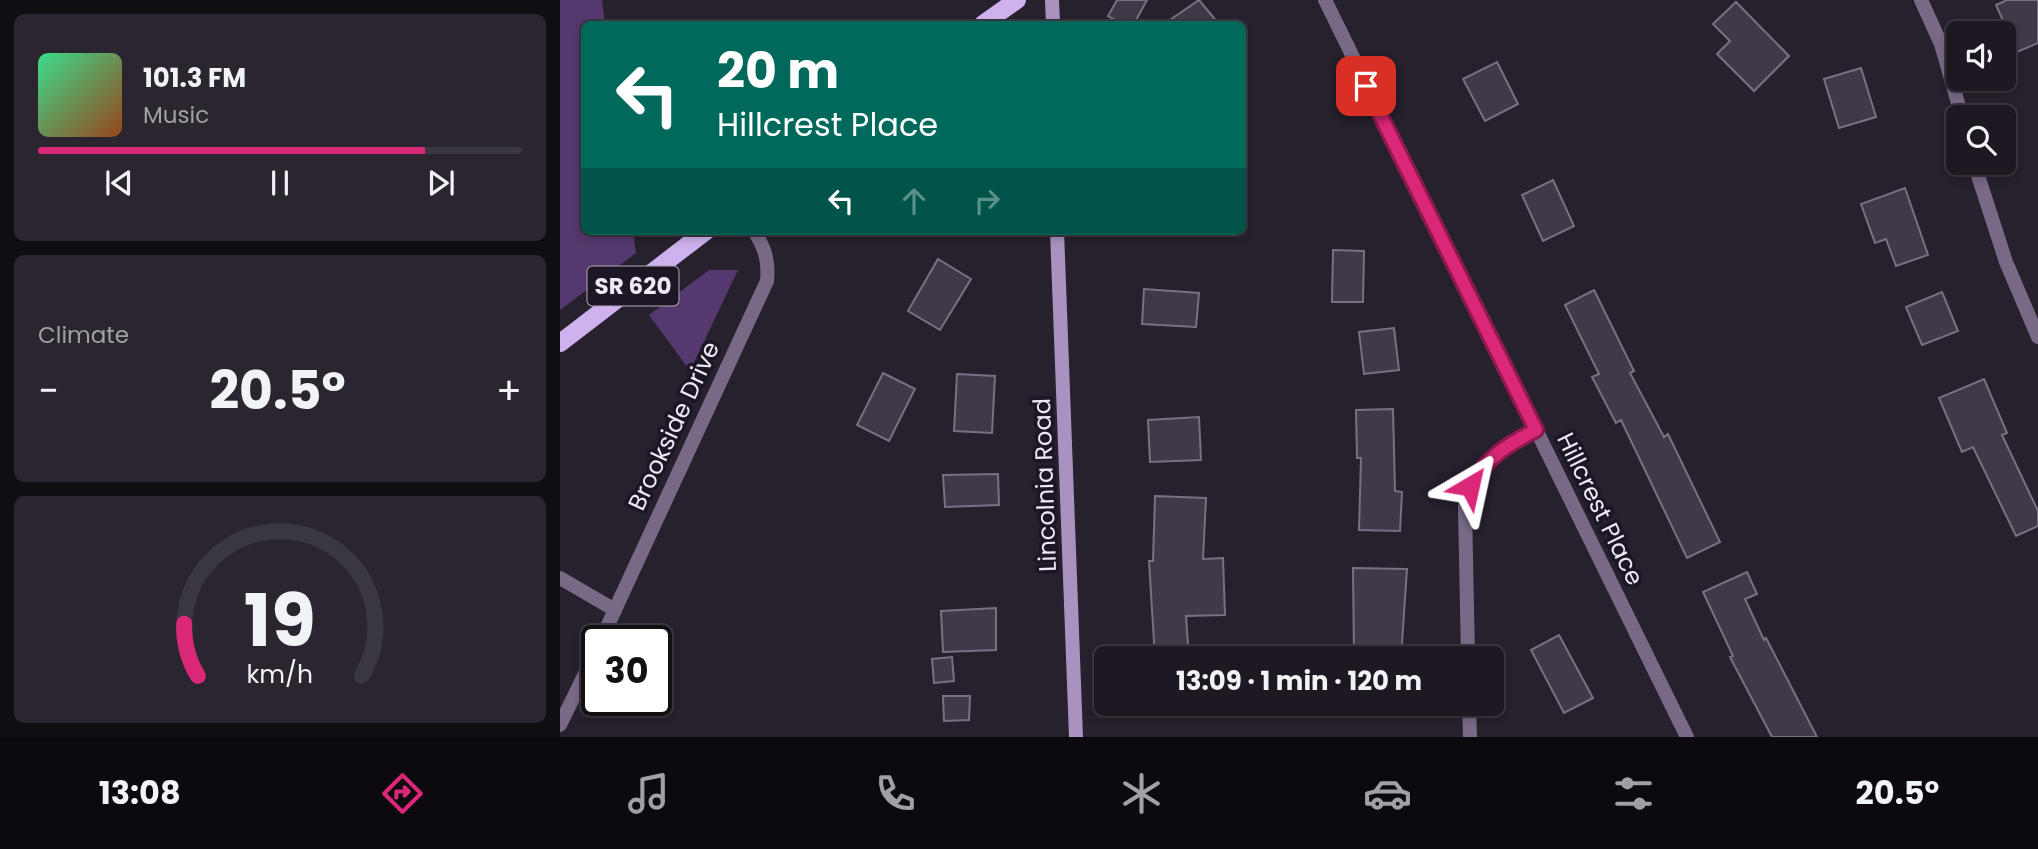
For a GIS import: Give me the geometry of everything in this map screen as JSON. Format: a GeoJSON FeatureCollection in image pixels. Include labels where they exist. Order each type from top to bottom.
{"type":"FeatureCollection","features":[{"type":"Feature","properties":{"kind":"main road"},"geometry":{"type":"LineString","coordinates":[[988,21],[1017,0]]}},
{"type":"Feature","properties":{"kind":"main road"},"geometry":{"type":"LineString","coordinates":[[1052,0],[1053,21]]}},
{"type":"Feature","properties":{"kind":"main road","name":"SR 620"},"geometry":{"type":"LineString","coordinates":[[560,342],[701,235]]}},
{"type":"Feature","properties":{"kind":"main road","name":"Lincolnia Road"},"geometry":{"type":"LineString","coordinates":[[1057,235],[1076,737]]}},
{"type":"Feature","properties":{"kind":"street","name":"Hillcrest Place"},"geometry":{"type":"LineString","coordinates":[[1325,0],[1687,737]]}},
{"type":"Feature","properties":{"kind":"street"},"geometry":{"type":"LineString","coordinates":[[1921,0],[1941,44],[1959,105]]}},
{"type":"Feature","properties":{"kind":"street"},"geometry":{"type":"LineString","coordinates":[[1978,175],[2006,262],[2038,337]]}},
{"type":"Feature","properties":{"kind":"street","name":"Brookside Drive"},"geometry":{"type":"LineString","coordinates":[[608,625],[767,281],[769,264],[764,246],[757,235]]}},
{"type":"Feature","properties":{"kind":"street"},"geometry":{"type":"LineString","coordinates":[[1468,646],[1465,508],[1470,486],[1482,465],[1501,448],[1536,430]]}},
{"type":"Feature","properties":{"kind":"street"},"geometry":{"type":"LineString","coordinates":[[560,578],[615,610]]}},
{"type":"Feature","properties":{"kind":"street"},"geometry":{"type":"LineString","coordinates":[[560,725],[581,682]]}},
{"type":"Feature","properties":{"kind":"street"},"geometry":{"type":"LineString","coordinates":[[1469,716],[1470,737]]}},
{"type":"Feature","properties":{"kind":"shaded area"},"geometry":{"type":"Polygon","coordinates":[[[560,0],[602,0],[605,21],[581,21],[581,235],[634,235],[636,253],[560,310],[560,0]]]}},
{"type":"Feature","properties":{"kind":"shaded area"},"geometry":{"type":"Polygon","coordinates":[[[709,270],[738,270],[690,371],[649,315],[709,270]]]}},
{"type":"Feature","properties":{"kind":"building"},"geometry":{"type":"Polygon","coordinates":[[[1117,0],[1147,0],[1136,21],[1117,21],[1108,16],[1117,0]]]}},
{"type":"Feature","properties":{"kind":"building"},"geometry":{"type":"Polygon","coordinates":[[[1199,0],[1216,21],[1168,21],[1199,0]]]}},
{"type":"Feature","properties":{"kind":"building"},"geometry":{"type":"Polygon","coordinates":[[[2007,0],[2038,0],[2038,43],[2017,52],[2016,21],[2003,21],[1996,5],[2007,0]]]}},
{"type":"Feature","properties":{"kind":"building"},"geometry":{"type":"Polygon","coordinates":[[[1736,2],[1789,56],[1754,91],[1717,54],[1730,41],[1713,24],[1736,2]]]}},
{"type":"Feature","properties":{"kind":"building"},"geometry":{"type":"Polygon","coordinates":[[[1497,62],[1518,104],[1485,121],[1463,79],[1497,62]]]}},
{"type":"Feature","properties":{"kind":"building"},"geometry":{"type":"Polygon","coordinates":[[[1861,68],[1876,117],[1839,128],[1824,79],[1861,68]]]}},
{"type":"Feature","properties":{"kind":"building"},"geometry":{"type":"Polygon","coordinates":[[[1553,180],[1574,226],[1543,241],[1522,195],[1553,180]]]}},
{"type":"Feature","properties":{"kind":"building"},"geometry":{"type":"Polygon","coordinates":[[[1905,188],[1928,255],[1896,266],[1886,239],[1875,243],[1861,204],[1905,188]]]}},
{"type":"Feature","properties":{"kind":"building"},"geometry":{"type":"Polygon","coordinates":[[[1333,250],[1364,251],[1363,302],[1332,302],[1333,250]]]}},
{"type":"Feature","properties":{"kind":"building"},"geometry":{"type":"Polygon","coordinates":[[[938,259],[971,279],[940,330],[908,311],[938,259]]]}},
{"type":"Feature","properties":{"kind":"building"},"geometry":{"type":"Polygon","coordinates":[[[1144,289],[1199,293],[1196,327],[1142,324],[1144,289]]]}},
{"type":"Feature","properties":{"kind":"building"},"geometry":{"type":"Polygon","coordinates":[[[1594,290],[1634,371],[1630,373],[1664,437],[1668,434],[1720,542],[1687,558],[1621,420],[1616,423],[1592,377],[1599,374],[1565,305],[1594,290]]]}},
{"type":"Feature","properties":{"kind":"building"},"geometry":{"type":"Polygon","coordinates":[[[1942,292],[1958,331],[1922,345],[1906,307],[1942,292]]]}},
{"type":"Feature","properties":{"kind":"building"},"geometry":{"type":"Polygon","coordinates":[[[1394,328],[1399,370],[1364,374],[1359,332],[1394,328]]]}},
{"type":"Feature","properties":{"kind":"building"},"geometry":{"type":"Polygon","coordinates":[[[883,373],[915,389],[889,441],[857,425],[883,373]]]}},
{"type":"Feature","properties":{"kind":"building"},"geometry":{"type":"Polygon","coordinates":[[[957,374],[995,376],[992,433],[954,431],[957,374]]]}},
{"type":"Feature","properties":{"kind":"building"},"geometry":{"type":"Polygon","coordinates":[[[1984,379],[2007,433],[2002,435],[2038,511],[2038,526],[2016,536],[1973,447],[1962,452],[1939,398],[1984,379]]]}},
{"type":"Feature","properties":{"kind":"building"},"geometry":{"type":"Polygon","coordinates":[[[1393,409],[1395,491],[1402,492],[1400,531],[1359,530],[1361,458],[1357,458],[1356,410],[1393,409]]]}},
{"type":"Feature","properties":{"kind":"building"},"geometry":{"type":"Polygon","coordinates":[[[1199,417],[1201,460],[1150,462],[1148,420],[1199,417]]]}},
{"type":"Feature","properties":{"kind":"building"},"geometry":{"type":"Polygon","coordinates":[[[998,474],[999,505],[945,507],[943,475],[998,474]]]}},
{"type":"Feature","properties":{"kind":"building"},"geometry":{"type":"Polygon","coordinates":[[[1155,496],[1206,498],[1203,559],[1223,558],[1225,615],[1186,616],[1188,646],[1154,646],[1149,561],[1153,561],[1155,496]]]}},
{"type":"Feature","properties":{"kind":"building"},"geometry":{"type":"Polygon","coordinates":[[[1353,568],[1407,569],[1402,646],[1354,646],[1353,568]]]}},
{"type":"Feature","properties":{"kind":"building"},"geometry":{"type":"Polygon","coordinates":[[[1747,572],[1757,594],[1745,599],[1764,640],[1766,638],[1817,737],[1772,737],[1730,657],[1733,656],[1703,592],[1747,572]]]}},
{"type":"Feature","properties":{"kind":"building"},"geometry":{"type":"Polygon","coordinates":[[[996,608],[996,650],[943,652],[941,611],[996,608]]]}},
{"type":"Feature","properties":{"kind":"building"},"geometry":{"type":"Polygon","coordinates":[[[1559,635],[1593,698],[1564,713],[1531,650],[1559,635]]]}},
{"type":"Feature","properties":{"kind":"building"},"geometry":{"type":"Polygon","coordinates":[[[952,657],[954,681],[934,683],[932,659],[952,657]]]}},
{"type":"Feature","properties":{"kind":"building"},"geometry":{"type":"Polygon","coordinates":[[[943,696],[970,696],[969,720],[944,721],[943,696]]]}},
{"type":"Feature","properties":{"kind":"route"},"geometry":{"type":"LineString","coordinates":[[1366,86],[1536,430],[1501,448],[1482,465],[1470,486]]}}]}
